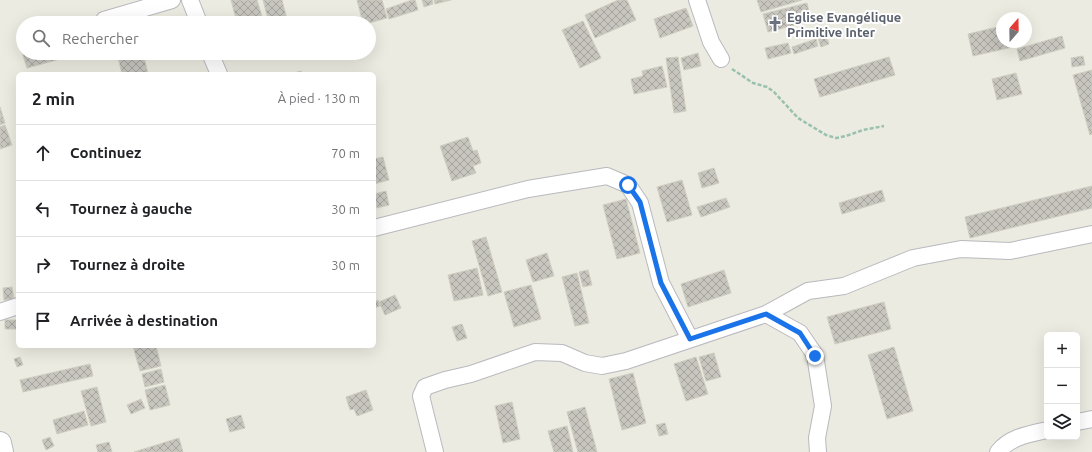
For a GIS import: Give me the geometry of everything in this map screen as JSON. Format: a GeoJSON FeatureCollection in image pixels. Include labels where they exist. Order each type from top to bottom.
{"type":"FeatureCollection","features":[{"type":"Feature","properties":{"kind":"main road"},"geometry":{"type":"LineString","coordinates":[[0,444],[2,452]]}},
{"type":"Feature","properties":{"kind":"street"},"geometry":{"type":"LineString","coordinates":[[118,16],[172,0]]}},
{"type":"Feature","properties":{"kind":"street"},"geometry":{"type":"LineString","coordinates":[[190,0],[196,16]]}},
{"type":"Feature","properties":{"kind":"street"},"geometry":{"type":"LineString","coordinates":[[697,0],[711,42],[721,59]]}},
{"type":"Feature","properties":{"kind":"street"},"geometry":{"type":"LineString","coordinates":[[213,60],[219,72]]}},
{"type":"Feature","properties":{"kind":"street"},"geometry":{"type":"LineString","coordinates":[[376,227],[528,189],[607,176],[628,185],[640,202],[661,283],[690,339]]}},
{"type":"Feature","properties":{"kind":"street"},"geometry":{"type":"LineString","coordinates":[[435,452],[421,396],[425,387],[445,380],[471,374],[535,352],[562,353],[585,363],[602,366],[626,361],[766,314],[808,291],[844,286],[913,258],[961,249],[1010,251],[1092,234]]}},
{"type":"Feature","properties":{"kind":"street"},"geometry":{"type":"LineString","coordinates":[[0,312],[16,307]]}},
{"type":"Feature","properties":{"kind":"street"},"geometry":{"type":"LineString","coordinates":[[766,314],[800,333],[815,356],[823,406],[817,438],[818,452]]}},
{"type":"Feature","properties":{"kind":"street"},"geometry":{"type":"LineString","coordinates":[[1080,421],[1092,418]]}},
{"type":"Feature","properties":{"kind":"street"},"geometry":{"type":"LineString","coordinates":[[998,452],[1001,448],[1016,438],[1044,431]]}},
{"type":"Feature","properties":{"kind":"path"},"geometry":{"type":"LineString","coordinates":[[721,59],[736,72],[753,83],[766,87],[774,92],[798,118],[826,135],[836,138],[863,130],[884,126]]}},
{"type":"Feature","properties":{"kind":"building"},"geometry":{"type":"Polygon","coordinates":[[[231,0],[257,0],[262,16],[235,16],[231,0]]]}},
{"type":"Feature","properties":{"kind":"building"},"geometry":{"type":"Polygon","coordinates":[[[263,0],[282,0],[286,16],[267,16],[263,0]]]}},
{"type":"Feature","properties":{"kind":"building"},"geometry":{"type":"Polygon","coordinates":[[[357,0],[382,0],[387,18],[376,21],[376,16],[361,16],[357,0]]]}},
{"type":"Feature","properties":{"kind":"building"},"geometry":{"type":"Polygon","coordinates":[[[415,0],[418,10],[389,19],[386,9],[415,0]]]}},
{"type":"Feature","properties":{"kind":"building"},"geometry":{"type":"Polygon","coordinates":[[[422,0],[432,0],[433,4],[424,7],[422,0]]]}},
{"type":"Feature","properties":{"kind":"building"},"geometry":{"type":"Polygon","coordinates":[[[434,0],[451,0],[435,4],[434,0]]]}},
{"type":"Feature","properties":{"kind":"building"},"geometry":{"type":"Polygon","coordinates":[[[618,0],[627,0],[636,20],[595,38],[585,15],[618,0]]]}},
{"type":"Feature","properties":{"kind":"building"},"geometry":{"type":"Polygon","coordinates":[[[757,0],[802,0],[761,12],[757,0]]]}},
{"type":"Feature","properties":{"kind":"building"},"geometry":{"type":"Polygon","coordinates":[[[807,3],[811,21],[768,32],[763,14],[807,3]]]}},
{"type":"Feature","properties":{"kind":"building"},"geometry":{"type":"Polygon","coordinates":[[[686,8],[693,26],[660,38],[654,19],[686,8]]]}},
{"type":"Feature","properties":{"kind":"building"},"geometry":{"type":"Polygon","coordinates":[[[583,21],[601,58],[580,68],[562,30],[583,21]]]}},
{"type":"Feature","properties":{"kind":"building"},"geometry":{"type":"Polygon","coordinates":[[[996,27],[996,48],[1008,48],[973,56],[968,34],[996,27]]]}},
{"type":"Feature","properties":{"kind":"building"},"geometry":{"type":"Polygon","coordinates":[[[825,31],[829,44],[821,47],[816,33],[825,31]]]}},
{"type":"Feature","properties":{"kind":"building"},"geometry":{"type":"Polygon","coordinates":[[[1062,36],[1065,48],[1020,61],[1017,49],[1032,48],[1032,45],[1062,36]]]}},
{"type":"Feature","properties":{"kind":"building"},"geometry":{"type":"Polygon","coordinates":[[[816,39],[818,46],[794,54],[792,47],[816,39]]]}},
{"type":"Feature","properties":{"kind":"building"},"geometry":{"type":"Polygon","coordinates":[[[788,43],[791,53],[768,59],[765,48],[788,43]]]}},
{"type":"Feature","properties":{"kind":"building"},"geometry":{"type":"Polygon","coordinates":[[[698,53],[701,66],[684,70],[681,58],[698,53]]]}},
{"type":"Feature","properties":{"kind":"building"},"geometry":{"type":"Polygon","coordinates":[[[1083,56],[1085,65],[1072,67],[1071,58],[1083,56]]]}},
{"type":"Feature","properties":{"kind":"building"},"geometry":{"type":"Polygon","coordinates":[[[678,57],[686,111],[674,113],[666,58],[678,57]]]}},
{"type":"Feature","properties":{"kind":"building"},"geometry":{"type":"Polygon","coordinates":[[[889,57],[895,75],[820,97],[814,79],[889,57]]]}},
{"type":"Feature","properties":{"kind":"building"},"geometry":{"type":"Polygon","coordinates":[[[24,60],[56,60],[27,68],[24,60]]]}},
{"type":"Feature","properties":{"kind":"building"},"geometry":{"type":"Polygon","coordinates":[[[119,60],[145,60],[148,72],[122,72],[119,60]]]}},
{"type":"Feature","properties":{"kind":"building"},"geometry":{"type":"Polygon","coordinates":[[[662,66],[667,87],[634,94],[631,79],[643,76],[642,71],[662,66]]]}},
{"type":"Feature","properties":{"kind":"building"},"geometry":{"type":"Polygon","coordinates":[[[1092,70],[1092,134],[1090,135],[1073,75],[1092,70]]]}},
{"type":"Feature","properties":{"kind":"building"},"geometry":{"type":"Polygon","coordinates":[[[1016,73],[1022,94],[997,100],[992,79],[1016,73]]]}},
{"type":"Feature","properties":{"kind":"building"},"geometry":{"type":"Polygon","coordinates":[[[0,107],[5,123],[0,125],[0,107]]]}},
{"type":"Feature","properties":{"kind":"building"},"geometry":{"type":"Polygon","coordinates":[[[5,125],[12,145],[0,149],[0,127],[5,125]]]}},
{"type":"Feature","properties":{"kind":"building"},"geometry":{"type":"Polygon","coordinates":[[[468,137],[473,151],[477,150],[481,163],[473,166],[476,173],[452,181],[440,146],[468,137]]]}},
{"type":"Feature","properties":{"kind":"building"},"geometry":{"type":"Polygon","coordinates":[[[383,157],[389,180],[376,183],[376,159],[383,157]]]}},
{"type":"Feature","properties":{"kind":"building"},"geometry":{"type":"Polygon","coordinates":[[[714,168],[719,183],[702,188],[698,173],[714,168]]]}},
{"type":"Feature","properties":{"kind":"building"},"geometry":{"type":"Polygon","coordinates":[[[682,180],[692,215],[667,222],[657,187],[682,180]]]}},
{"type":"Feature","properties":{"kind":"building"},"geometry":{"type":"Polygon","coordinates":[[[1092,186],[1092,208],[970,238],[965,217],[1092,186]]]}},
{"type":"Feature","properties":{"kind":"building"},"geometry":{"type":"Polygon","coordinates":[[[882,190],[885,201],[842,214],[839,203],[882,190]]]}},
{"type":"Feature","properties":{"kind":"building"},"geometry":{"type":"Polygon","coordinates":[[[386,191],[389,205],[377,208],[376,194],[386,191]]]}},
{"type":"Feature","properties":{"kind":"building"},"geometry":{"type":"Polygon","coordinates":[[[726,198],[730,207],[701,217],[697,207],[726,198]]]}},
{"type":"Feature","properties":{"kind":"building"},"geometry":{"type":"Polygon","coordinates":[[[626,199],[640,253],[617,259],[603,205],[626,199]]]}},
{"type":"Feature","properties":{"kind":"building"},"geometry":{"type":"Polygon","coordinates":[[[486,237],[502,292],[488,296],[472,241],[486,237]]]}},
{"type":"Feature","properties":{"kind":"building"},"geometry":{"type":"Polygon","coordinates":[[[547,253],[554,276],[533,282],[526,260],[547,253]]]}},
{"type":"Feature","properties":{"kind":"building"},"geometry":{"type":"Polygon","coordinates":[[[477,268],[483,295],[454,301],[448,275],[477,268]]]}},
{"type":"Feature","properties":{"kind":"building"},"geometry":{"type":"Polygon","coordinates":[[[588,270],[592,285],[583,287],[579,272],[588,270]]]}},
{"type":"Feature","properties":{"kind":"building"},"geometry":{"type":"Polygon","coordinates":[[[724,270],[731,293],[688,307],[681,284],[724,270]]]}},
{"type":"Feature","properties":{"kind":"building"},"geometry":{"type":"Polygon","coordinates":[[[577,273],[589,323],[575,326],[562,277],[577,273]]]}},
{"type":"Feature","properties":{"kind":"building"},"geometry":{"type":"Polygon","coordinates":[[[531,285],[541,319],[514,327],[504,292],[531,285]]]}},
{"type":"Feature","properties":{"kind":"building"},"geometry":{"type":"Polygon","coordinates":[[[12,287],[14,299],[4,300],[3,288],[12,287]]]}},
{"type":"Feature","properties":{"kind":"building"},"geometry":{"type":"Polygon","coordinates":[[[395,295],[401,308],[385,315],[379,302],[395,295]]]}},
{"type":"Feature","properties":{"kind":"building"},"geometry":{"type":"Polygon","coordinates":[[[378,300],[380,306],[376,307],[376,301],[378,300]]]}},
{"type":"Feature","properties":{"kind":"building"},"geometry":{"type":"Polygon","coordinates":[[[884,302],[891,329],[835,344],[827,317],[884,302]]]}},
{"type":"Feature","properties":{"kind":"building"},"geometry":{"type":"Polygon","coordinates":[[[5,320],[16,320],[16,329],[5,329],[5,320]]]}},
{"type":"Feature","properties":{"kind":"building"},"geometry":{"type":"Polygon","coordinates":[[[462,324],[467,338],[457,341],[452,327],[462,324]]]}},
{"type":"Feature","properties":{"kind":"building"},"geometry":{"type":"Polygon","coordinates":[[[894,347],[913,411],[887,419],[868,355],[894,347]]]}},
{"type":"Feature","properties":{"kind":"building"},"geometry":{"type":"Polygon","coordinates":[[[134,348],[156,348],[161,366],[140,371],[134,348]]]}},
{"type":"Feature","properties":{"kind":"building"},"geometry":{"type":"Polygon","coordinates":[[[714,353],[721,377],[706,381],[699,357],[714,353]]]}},
{"type":"Feature","properties":{"kind":"building"},"geometry":{"type":"Polygon","coordinates":[[[20,357],[23,365],[17,367],[14,359],[20,357]]]}},
{"type":"Feature","properties":{"kind":"building"},"geometry":{"type":"Polygon","coordinates":[[[696,357],[708,394],[686,401],[674,364],[696,357]]]}},
{"type":"Feature","properties":{"kind":"building"},"geometry":{"type":"Polygon","coordinates":[[[90,364],[93,376],[23,392],[20,380],[90,364]]]}},
{"type":"Feature","properties":{"kind":"building"},"geometry":{"type":"Polygon","coordinates":[[[161,369],[164,382],[145,387],[142,374],[161,369]]]}},
{"type":"Feature","properties":{"kind":"building"},"geometry":{"type":"Polygon","coordinates":[[[633,373],[646,423],[622,430],[609,379],[633,373]]]}},
{"type":"Feature","properties":{"kind":"building"},"geometry":{"type":"Polygon","coordinates":[[[165,385],[170,405],[150,410],[145,390],[165,385]]]}},
{"type":"Feature","properties":{"kind":"building"},"geometry":{"type":"Polygon","coordinates":[[[97,387],[106,422],[91,426],[81,391],[97,387]]]}},
{"type":"Feature","properties":{"kind":"building"},"geometry":{"type":"Polygon","coordinates":[[[366,390],[373,410],[357,416],[354,409],[350,410],[346,397],[366,390]]]}},
{"type":"Feature","properties":{"kind":"building"},"geometry":{"type":"Polygon","coordinates":[[[141,399],[145,408],[131,414],[127,405],[141,399]]]}},
{"type":"Feature","properties":{"kind":"building"},"geometry":{"type":"Polygon","coordinates":[[[512,402],[520,439],[503,443],[495,406],[512,402]]]}},
{"type":"Feature","properties":{"kind":"building"},"geometry":{"type":"Polygon","coordinates":[[[585,407],[597,452],[578,452],[567,412],[585,407]]]}},
{"type":"Feature","properties":{"kind":"building"},"geometry":{"type":"Polygon","coordinates":[[[84,411],[88,425],[57,434],[53,420],[84,411]]]}},
{"type":"Feature","properties":{"kind":"building"},"geometry":{"type":"Polygon","coordinates":[[[241,415],[245,428],[230,432],[226,419],[241,415]]]}},
{"type":"Feature","properties":{"kind":"building"},"geometry":{"type":"Polygon","coordinates":[[[665,423],[668,434],[659,436],[656,425],[665,423]]]}},
{"type":"Feature","properties":{"kind":"building"},"geometry":{"type":"Polygon","coordinates":[[[567,426],[573,452],[554,452],[548,431],[567,426]]]}},
{"type":"Feature","properties":{"kind":"building"},"geometry":{"type":"Polygon","coordinates":[[[50,437],[54,446],[46,450],[42,440],[50,437]]]}},
{"type":"Feature","properties":{"kind":"building"},"geometry":{"type":"Polygon","coordinates":[[[179,438],[183,452],[134,452],[179,438]]]}},
{"type":"Feature","properties":{"kind":"building"},"geometry":{"type":"Polygon","coordinates":[[[109,442],[112,452],[98,452],[96,445],[109,442]]]}},
{"type":"Feature","properties":{"kind":"place","name":"Eglise Evangélique Primitive Inter"},"geometry":{"type":"Point","coordinates":[775,24]}},
{"type":"Feature","properties":{"kind":"route"},"geometry":{"type":"LineString","coordinates":[[628,185],[640,202],[661,283],[690,339],[766,314],[800,333],[815,356]]}}]}
